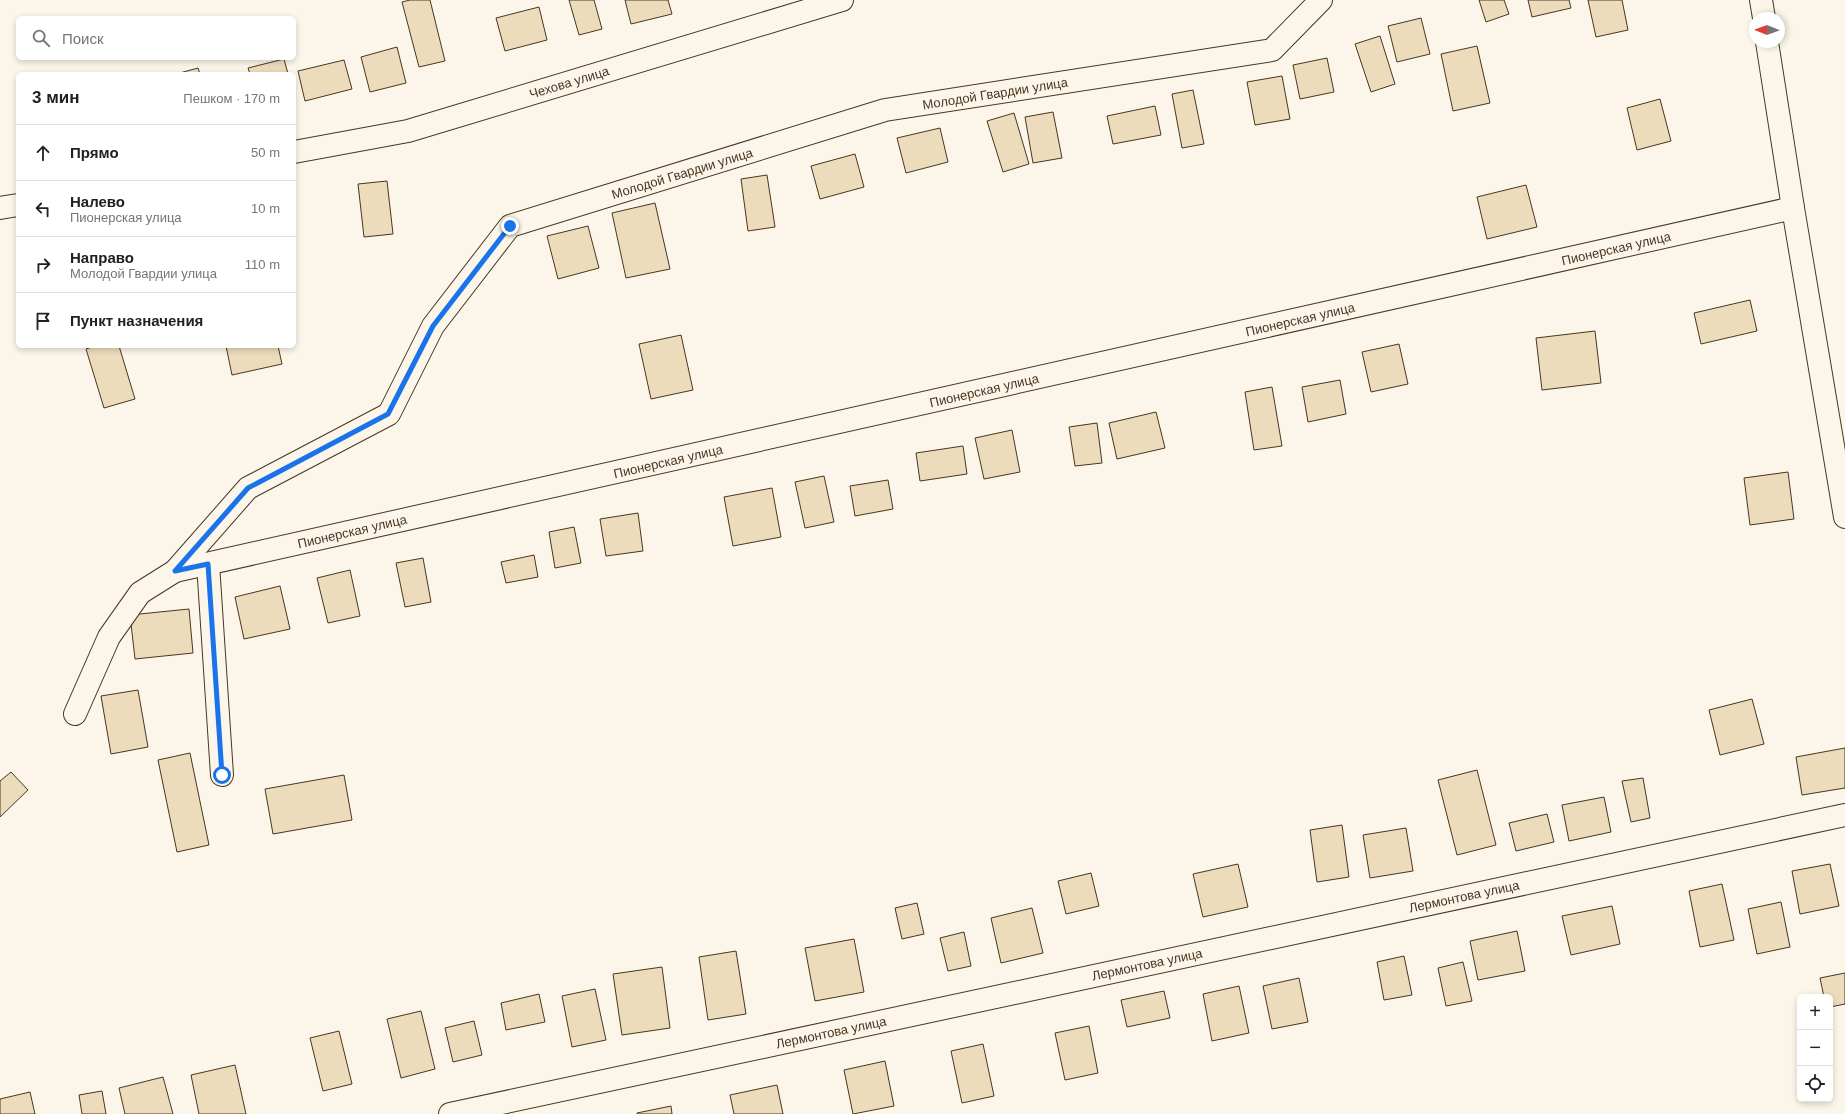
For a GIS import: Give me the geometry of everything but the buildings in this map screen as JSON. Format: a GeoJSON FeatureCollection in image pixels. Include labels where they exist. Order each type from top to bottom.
{"type":"FeatureCollection","features":[{"type":"Feature","properties":{"kind":"street","name":"Чехова улица"},"geometry":{"type":"LineString","coordinates":[[296,152],[408,131],[842,0]]}},
{"type":"Feature","properties":{"kind":"street","name":"Молодой Гвардии улица"},"geometry":{"type":"LineString","coordinates":[[175,571],[248,488],[388,414],[433,326],[510,226],[885,110],[1272,50],[1321,0]]}},
{"type":"Feature","properties":{"kind":"street"},"geometry":{"type":"LineString","coordinates":[[1761,0],[1763,12]]}},
{"type":"Feature","properties":{"kind":"street"},"geometry":{"type":"LineString","coordinates":[[1769,48],[1793,208],[1845,517]]}},
{"type":"Feature","properties":{"kind":"street"},"geometry":{"type":"LineString","coordinates":[[0,208],[16,205]]}},
{"type":"Feature","properties":{"kind":"street","name":"Пионерская улица"},"geometry":{"type":"LineString","coordinates":[[175,571],[1793,208]]}},
{"type":"Feature","properties":{"kind":"street"},"geometry":{"type":"LineString","coordinates":[[208,564],[222,775]]}},
{"type":"Feature","properties":{"kind":"street"},"geometry":{"type":"LineString","coordinates":[[75,714],[109,637],[140,593],[175,571]]}},
{"type":"Feature","properties":{"kind":"street","name":"Лермонтова улица"},"geometry":{"type":"LineString","coordinates":[[450,1114],[1845,815]]}},
{"type":"Feature","properties":{"kind":"route"},"geometry":{"type":"LineString","coordinates":[[222,775],[208,564],[175,571],[248,488],[388,414],[433,326],[510,226]]}}]}
